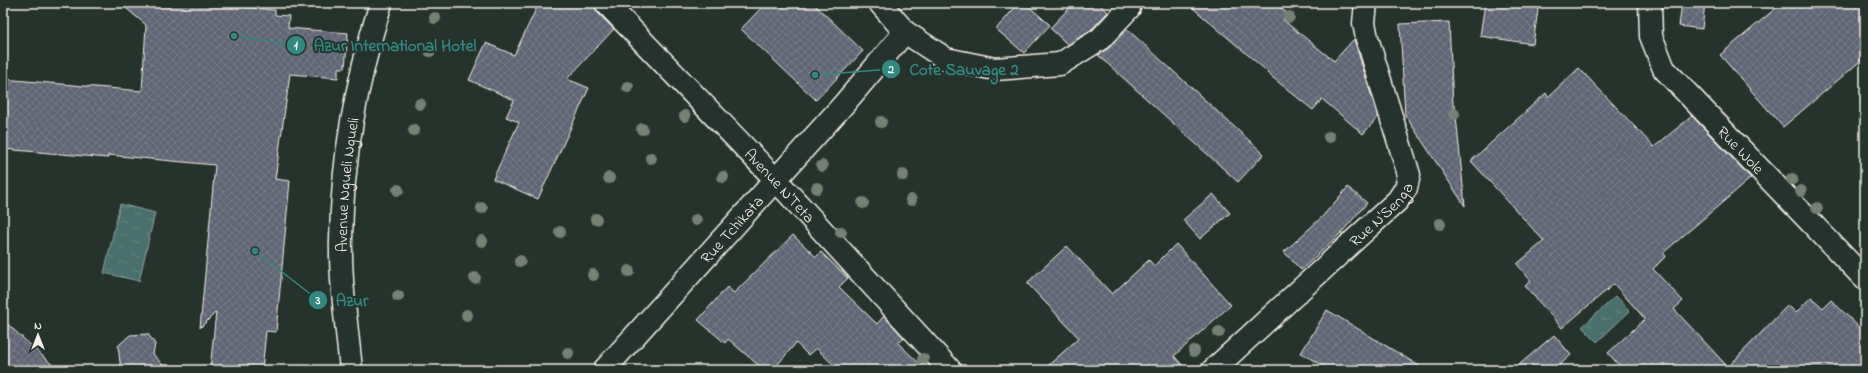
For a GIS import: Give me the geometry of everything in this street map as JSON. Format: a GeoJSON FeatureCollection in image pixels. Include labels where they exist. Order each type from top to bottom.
{"type":"FeatureCollection","features":[{"type":"Feature","properties":{"kind":"street","name":"Avenue Ngueli Ngueli"},"geometry":{"type":"LineString","coordinates":[[351,370],[341,248],[344,181],[360,81],[381,3]]}},
{"type":"Feature","properties":{"kind":"street","name":"Avenue N'Teta"},"geometry":{"type":"LineString","coordinates":[[606,3],[776,180],[950,370]]}},
{"type":"Feature","properties":{"kind":"street"},"geometry":{"type":"LineString","coordinates":[[880,3],[905,32],[946,59],[994,69],[1060,64],[1100,39],[1129,8],[1128,3]]}},
{"type":"Feature","properties":{"kind":"street","name":"Rue N'Senga"},"geometry":{"type":"LineString","coordinates":[[1213,370],[1398,200],[1406,188],[1409,175],[1367,38],[1364,23],[1366,3]]}},
{"type":"Feature","properties":{"kind":"street","name":"Rue Wole"},"geometry":{"type":"LineString","coordinates":[[1650,3],[1651,36],[1664,69],[1865,280]]}},
{"type":"Feature","properties":{"kind":"street","name":"Rue Tchikata"},"geometry":{"type":"LineString","coordinates":[[604,370],[776,180],[905,32]]}},
{"type":"Feature","properties":{"kind":"water"},"geometry":{"type":"Polygon","coordinates":[[[120,204],[155,213],[139,281],[104,273],[120,204]]]}},
{"type":"Feature","properties":{"kind":"water"},"geometry":{"type":"Polygon","coordinates":[[[1616,296],[1630,311],[1597,342],[1582,327],[1616,296]]]}},
{"type":"Feature","properties":{"kind":"building"},"geometry":{"type":"Polygon","coordinates":[[[120,3],[241,3],[241,7],[275,10],[275,15],[289,16],[288,28],[348,33],[345,68],[338,68],[338,78],[290,74],[275,179],[290,181],[276,332],[266,331],[262,370],[210,370],[216,312],[200,328],[215,165],[108,155],[108,158],[3,149],[3,79],[142,91],[146,25],[120,3]]]}},
{"type":"Feature","properties":{"kind":"building"},"geometry":{"type":"Polygon","coordinates":[[[539,3],[592,3],[597,12],[614,29],[567,79],[589,88],[538,199],[493,179],[519,122],[506,117],[514,100],[469,80],[486,43],[514,55],[539,3]]]}},
{"type":"Feature","properties":{"kind":"building"},"geometry":{"type":"Polygon","coordinates":[[[766,3],[813,3],[863,51],[816,100],[741,29],[766,3]]]}},
{"type":"Feature","properties":{"kind":"building"},"geometry":{"type":"Polygon","coordinates":[[[1019,3],[1025,3],[1050,25],[1024,53],[996,29],[1019,3]]]}},
{"type":"Feature","properties":{"kind":"building"},"geometry":{"type":"Polygon","coordinates":[[[1074,3],[1098,3],[1108,12],[1092,29],[1068,45],[1050,28],[1074,3]]]}},
{"type":"Feature","properties":{"kind":"building"},"geometry":{"type":"Polygon","coordinates":[[[1187,3],[1275,3],[1288,14],[1283,20],[1334,61],[1354,39],[1378,117],[1363,134],[1322,99],[1313,110],[1267,73],[1268,72],[1187,3]]]}},
{"type":"Feature","properties":{"kind":"building"},"geometry":{"type":"Polygon","coordinates":[[[1485,3],[1539,3],[1533,44],[1480,36],[1485,3]]]}},
{"type":"Feature","properties":{"kind":"building"},"geometry":{"type":"Polygon","coordinates":[[[1682,3],[1705,3],[1702,29],[1679,26],[1682,3]]]}},
{"type":"Feature","properties":{"kind":"building"},"geometry":{"type":"Polygon","coordinates":[[[1782,3],[1865,3],[1865,57],[1783,127],[1720,55],[1782,3]]]}},
{"type":"Feature","properties":{"kind":"building"},"geometry":{"type":"Polygon","coordinates":[[[1449,22],[1453,106],[1455,106],[1465,206],[1405,115],[1400,24],[1449,22]]]}},
{"type":"Feature","properties":{"kind":"building"},"geometry":{"type":"Polygon","coordinates":[[[1127,29],[1264,154],[1238,182],[1098,55],[1109,48],[1127,29]]]}},
{"type":"Feature","properties":{"kind":"building"},"geometry":{"type":"Polygon","coordinates":[[[1579,68],[1654,147],[1692,116],[1751,178],[1663,253],[1666,256],[1653,269],[1683,301],[1674,309],[1728,367],[1788,305],[1796,313],[1811,297],[1823,308],[1831,300],[1865,333],[1865,370],[1623,370],[1608,353],[1645,319],[1614,284],[1562,328],[1525,286],[1531,281],[1517,264],[1544,241],[1471,161],[1546,93],[1548,97],[1579,68]]]}},
{"type":"Feature","properties":{"kind":"building"},"geometry":{"type":"Polygon","coordinates":[[[1348,187],[1367,203],[1341,233],[1301,270],[1284,252],[1322,217],[1348,187]]]}},
{"type":"Feature","properties":{"kind":"building"},"geometry":{"type":"Polygon","coordinates":[[[1213,194],[1230,213],[1200,239],[1183,220],[1213,194]]]}},
{"type":"Feature","properties":{"kind":"building"},"geometry":{"type":"Polygon","coordinates":[[[793,235],[816,257],[821,252],[848,278],[839,287],[877,324],[884,316],[904,338],[898,343],[926,370],[839,370],[816,348],[808,355],[796,343],[773,370],[764,370],[728,339],[725,343],[698,320],[727,287],[734,293],[793,235]]]}},
{"type":"Feature","properties":{"kind":"building"},"geometry":{"type":"Polygon","coordinates":[[[1176,244],[1231,305],[1174,356],[1187,370],[1043,370],[1079,338],[1027,283],[1067,246],[1112,294],[1149,260],[1154,266],[1176,244]]]}},
{"type":"Feature","properties":{"kind":"building"},"geometry":{"type":"Polygon","coordinates":[[[1327,310],[1426,370],[1330,370],[1301,353],[1327,310]]]}},
{"type":"Feature","properties":{"kind":"building"},"geometry":{"type":"Polygon","coordinates":[[[3,320],[58,370],[3,370],[3,320]]]}},
{"type":"Feature","properties":{"kind":"building"},"geometry":{"type":"Polygon","coordinates":[[[148,334],[155,344],[153,354],[167,370],[121,370],[118,346],[130,335],[148,334]]]}},
{"type":"Feature","properties":{"kind":"building"},"geometry":{"type":"Polygon","coordinates":[[[1554,335],[1571,355],[1554,370],[1513,370],[1554,335]]]}},
{"type":"Feature","properties":{"kind":"place","name":"Azur International Hotel"},"geometry":{"type":"Point","coordinates":[234,36]}},
{"type":"Feature","properties":{"kind":"place","name":"Cote Sauvage 2"},"geometry":{"type":"Point","coordinates":[815,75]}},
{"type":"Feature","properties":{"kind":"place","name":"Azur"},"geometry":{"type":"Point","coordinates":[255,251]}}]}
